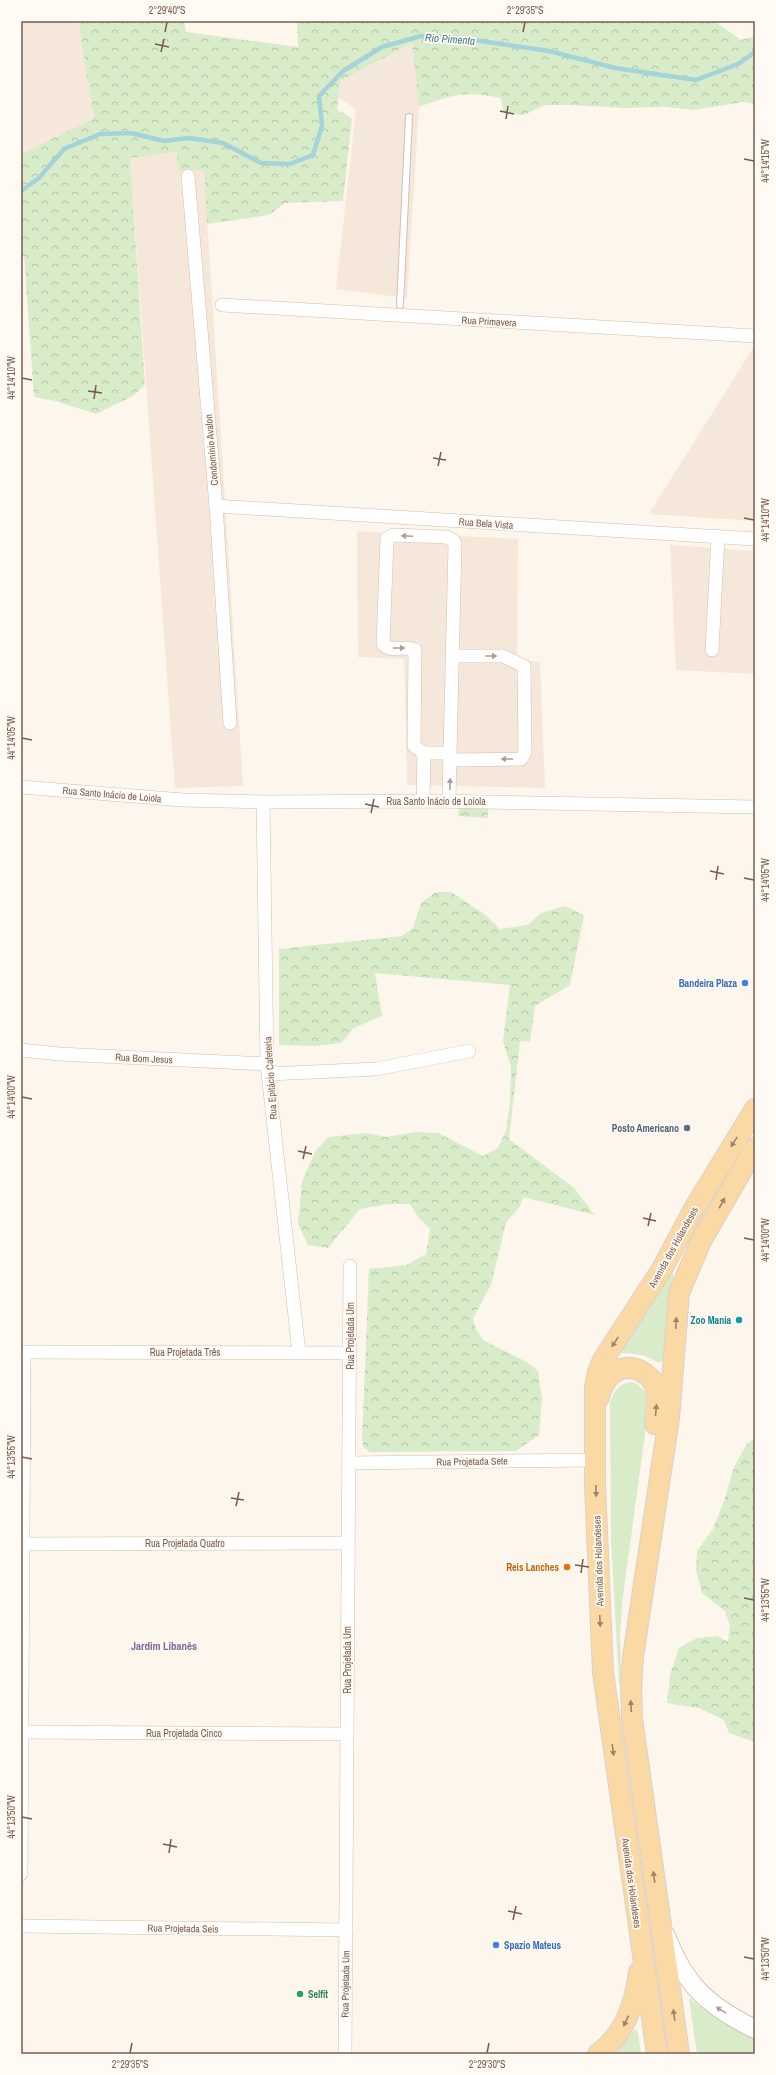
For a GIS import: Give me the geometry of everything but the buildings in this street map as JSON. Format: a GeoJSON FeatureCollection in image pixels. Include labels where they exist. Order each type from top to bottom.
{"type":"FeatureCollection","features":[{"type":"Feature","properties":{"kind":"main road","name":"Avenida dos Holandeses"},"geometry":{"type":"LineString","coordinates":[[657,2054],[603,1672],[600,1632],[595,1460],[595,1387],[600,1365],[662,1269],[695,1207],[755,1109]]}},
{"type":"Feature","properties":{"kind":"main road"},"geometry":{"type":"LineString","coordinates":[[632,1657],[669,1418],[679,1293],[701,1241],[753,1156]]}},
{"type":"Feature","properties":{"kind":"main road"},"geometry":{"type":"LineString","coordinates":[[594,1424],[601,1390],[612,1374],[623,1368],[629,1368],[640,1371],[650,1377],[655,1387],[657,1398],[632,1657],[632,1718],[679,2054]]}},
{"type":"Feature","properties":{"kind":"main road"},"geometry":{"type":"LineString","coordinates":[[660,1915],[676,1958],[698,1991],[714,2007],[755,2029]]}},
{"type":"Feature","properties":{"kind":"main road"},"geometry":{"type":"LineString","coordinates":[[598,2054],[614,2040],[628,2018],[638,1983],[641,1942]]}},
{"type":"Feature","properties":{"kind":"street","name":"Condomínio Avalon"},"geometry":{"type":"LineString","coordinates":[[188,176],[216,506],[230,723]]}},
{"type":"Feature","properties":{"kind":"street","name":"Rua Primavera"},"geometry":{"type":"LineString","coordinates":[[222,305],[400,310],[755,336]]}},
{"type":"Feature","properties":{"kind":"street","name":"Rua Bela Vista"},"geometry":{"type":"LineString","coordinates":[[216,506],[755,539]]}},
{"type":"Feature","properties":{"kind":"street"},"geometry":{"type":"LineString","coordinates":[[449,801],[450,756],[452,656],[454,545],[452,540],[446,537],[393,535],[388,539],[383,644],[389,648],[411,648],[415,650],[414,746],[424,753],[450,756],[522,759],[525,753],[524,666],[504,656],[452,656]]}},
{"type":"Feature","properties":{"kind":"street"},"geometry":{"type":"LineString","coordinates":[[712,650],[718,537]]}},
{"type":"Feature","properties":{"kind":"street"},"geometry":{"type":"LineString","coordinates":[[423,801],[424,753]]}},
{"type":"Feature","properties":{"kind":"street","name":"Rua Santo Inácio de Loiola"},"geometry":{"type":"LineString","coordinates":[[21,787],[183,800],[263,802],[449,801],[755,807]]}},
{"type":"Feature","properties":{"kind":"street","name":"Rua Epitácio Cafeteria"},"geometry":{"type":"LineString","coordinates":[[263,802],[268,1069],[299,1353]]}},
{"type":"Feature","properties":{"kind":"street","name":"Rua Bom Jesus"},"geometry":{"type":"LineString","coordinates":[[21,1050],[268,1069],[376,1069],[469,1051]]}},
{"type":"Feature","properties":{"kind":"street","name":"Rua Projetada Um"},"geometry":{"type":"LineString","coordinates":[[344,2054],[350,1266]]}},
{"type":"Feature","properties":{"kind":"street"},"geometry":{"type":"LineString","coordinates":[[21,1874],[23,1352]]}},
{"type":"Feature","properties":{"kind":"street","name":"Rua Projetada Três"},"geometry":{"type":"LineString","coordinates":[[23,1352],[350,1353]]}},
{"type":"Feature","properties":{"kind":"street","name":"Rua Projetada Sete"},"geometry":{"type":"LineString","coordinates":[[349,1463],[595,1460]]}},
{"type":"Feature","properties":{"kind":"street","name":"Rua Projetada Quatro"},"geometry":{"type":"LineString","coordinates":[[22,1544],[348,1542]]}},
{"type":"Feature","properties":{"kind":"street","name":"Rua Projetada Cinco"},"geometry":{"type":"LineString","coordinates":[[22,1732],[347,1734]]}},
{"type":"Feature","properties":{"kind":"street","name":"Rua Projetada Seis"},"geometry":{"type":"LineString","coordinates":[[21,1926],[346,1930]]}},
{"type":"Feature","properties":{"kind":"lane"},"geometry":{"type":"LineString","coordinates":[[400,310],[409,117]]}},
{"type":"Feature","properties":{"kind":"shaded area"},"geometry":{"type":"Polygon","coordinates":[[[21,21],[78,21],[94,118],[21,154],[21,21]]]}},
{"type":"Feature","properties":{"kind":"shaded area"},"geometry":{"type":"Polygon","coordinates":[[[412,43],[419,107],[407,298],[336,289],[356,109],[338,97],[340,81],[412,43]]]}},
{"type":"Feature","properties":{"kind":"shaded area"},"geometry":{"type":"Polygon","coordinates":[[[177,152],[179,171],[204,170],[243,786],[175,788],[130,158],[177,152]]]}},
{"type":"Feature","properties":{"kind":"shaded area"},"geometry":{"type":"Polygon","coordinates":[[[755,345],[755,521],[649,514],[755,345]]]}},
{"type":"Feature","properties":{"kind":"shaded area"},"geometry":{"type":"Polygon","coordinates":[[[357,531],[518,539],[517,660],[540,662],[545,788],[407,785],[404,659],[358,657],[357,531]]]}},
{"type":"Feature","properties":{"kind":"shaded area"},"geometry":{"type":"Polygon","coordinates":[[[670,545],[755,551],[755,674],[676,670],[670,545]]]}},
{"type":"Feature","properties":{"kind":"green space"},"geometry":{"type":"Polygon","coordinates":[[[78,21],[184,21],[186,32],[298,47],[297,21],[714,21],[741,40],[752,37],[755,34],[755,104],[744,102],[693,110],[666,107],[623,108],[545,105],[524,115],[504,113],[501,98],[468,94],[441,99],[419,107],[412,43],[340,81],[337,110],[352,118],[343,201],[285,203],[269,215],[207,224],[204,170],[178,171],[177,152],[130,158],[145,385],[133,396],[96,414],[56,401],[34,397],[24,256],[21,259],[21,154],[94,118],[78,21]]]}},
{"type":"Feature","properties":{"kind":"green space"},"geometry":{"type":"Polygon","coordinates":[[[459,807],[489,807],[487,818],[458,816],[459,807]]]}},
{"type":"Feature","properties":{"kind":"green space"},"geometry":{"type":"Polygon","coordinates":[[[436,892],[451,892],[483,913],[500,929],[528,925],[541,913],[565,906],[584,915],[570,985],[535,1006],[530,1042],[520,1041],[509,1139],[574,1188],[595,1215],[523,1197],[520,1206],[506,1223],[491,1285],[473,1318],[476,1329],[483,1340],[527,1362],[538,1371],[542,1399],[539,1435],[516,1451],[369,1452],[363,1446],[362,1440],[369,1269],[407,1265],[426,1254],[430,1229],[418,1217],[410,1204],[389,1204],[360,1209],[328,1248],[308,1245],[298,1224],[302,1181],[316,1150],[329,1137],[366,1133],[386,1137],[415,1132],[438,1133],[483,1156],[498,1148],[506,1131],[510,1102],[511,1067],[503,1041],[510,985],[375,973],[382,1016],[354,1028],[341,1043],[316,1046],[279,1045],[279,949],[402,936],[413,928],[421,903],[436,892]]]}},
{"type":"Feature","properties":{"kind":"green space"},"geometry":{"type":"Polygon","coordinates":[[[671,1269],[674,1275],[670,1294],[663,1361],[658,1363],[645,1356],[622,1353],[620,1351],[671,1269]]]}},
{"type":"Feature","properties":{"kind":"green space"},"geometry":{"type":"Polygon","coordinates":[[[631,1382],[644,1390],[649,1404],[622,1604],[620,1637],[622,1685],[619,1683],[611,1540],[610,1403],[613,1395],[620,1386],[631,1382]]]}},
{"type":"Feature","properties":{"kind":"green space"},"geometry":{"type":"Polygon","coordinates":[[[755,1438],[755,1742],[729,1733],[724,1720],[699,1708],[667,1703],[670,1675],[679,1648],[697,1638],[717,1636],[728,1642],[730,1626],[725,1611],[702,1593],[696,1570],[697,1551],[713,1529],[724,1501],[734,1467],[747,1444],[755,1438]]]}},
{"type":"Feature","properties":{"kind":"green space"},"geometry":{"type":"Polygon","coordinates":[[[689,1998],[717,2019],[755,2037],[755,2054],[697,2054],[689,1998]]]}},
{"type":"Feature","properties":{"kind":"green space"},"geometry":{"type":"Polygon","coordinates":[[[635,2029],[638,2032],[641,2054],[615,2054],[635,2029]]]}},
{"type":"Feature","properties":{"kind":"waterway","name":"Rio Pimenta"},"geometry":{"type":"LineString","coordinates":[[21,191],[39,178],[64,149],[100,134],[131,133],[164,141],[189,138],[223,143],[261,163],[290,164],[313,155],[322,126],[319,96],[343,71],[382,47],[421,36],[460,38],[549,51],[615,68],[696,80],[738,64],[755,52]]}},
{"type":"Feature","properties":{"kind":"place","name":"Bandeira Plaza"},"geometry":{"type":"Point","coordinates":[745,983]}},
{"type":"Feature","properties":{"kind":"place","name":"Posto Americano"},"geometry":{"type":"Point","coordinates":[687,1128]}},
{"type":"Feature","properties":{"kind":"place","name":"Zoo Mania"},"geometry":{"type":"Point","coordinates":[739,1320]}},
{"type":"Feature","properties":{"kind":"place","name":"Reis Lanches"},"geometry":{"type":"Point","coordinates":[567,1567]}},
{"type":"Feature","properties":{"kind":"place","name":"Spazio Mateus"},"geometry":{"type":"Point","coordinates":[496,1945]}},
{"type":"Feature","properties":{"kind":"place","name":"Selfit"},"geometry":{"type":"Point","coordinates":[300,1994]}},
{"type":"Feature","properties":{"kind":"district","name":"Jardim Libanês"},"geometry":{"type":"Point","coordinates":[164,1646]}}]}
